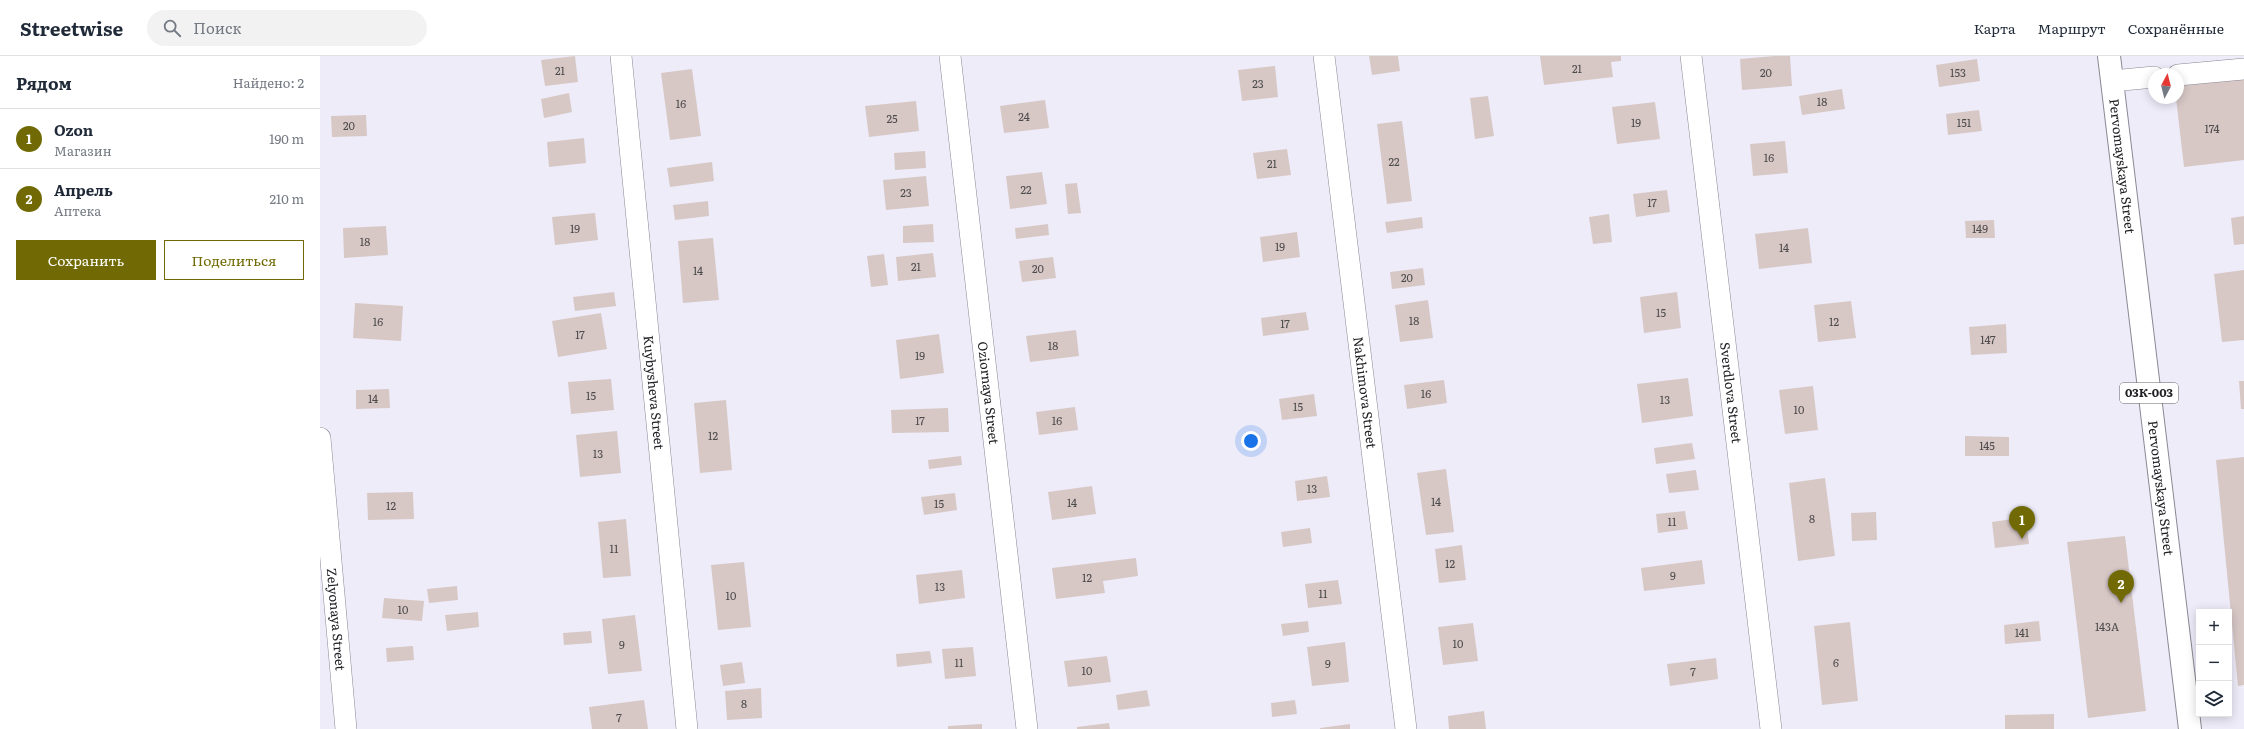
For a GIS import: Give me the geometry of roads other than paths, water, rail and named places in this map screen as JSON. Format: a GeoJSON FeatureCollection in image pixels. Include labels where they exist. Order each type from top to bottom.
{"type":"FeatureCollection","features":[{"type":"Feature","properties":{"kind":"main road","name":"Pervomayskaya Street"},"geometry":{"type":"LineString","coordinates":[[2109,56],[2190,729]]}},
{"type":"Feature","properties":{"kind":"street","name":"Kuybysheva Street"},"geometry":{"type":"LineString","coordinates":[[621,56],[687,729]]}},
{"type":"Feature","properties":{"kind":"street","name":"Oziornaya Street"},"geometry":{"type":"LineString","coordinates":[[950,56],[1027,729]]}},
{"type":"Feature","properties":{"kind":"street","name":"Nakhimova Street"},"geometry":{"type":"LineString","coordinates":[[1324,56],[1406,729]]}},
{"type":"Feature","properties":{"kind":"street","name":"Sverdlova Street"},"geometry":{"type":"LineString","coordinates":[[1691,56],[1771,729]]}},
{"type":"Feature","properties":{"kind":"street"},"geometry":{"type":"LineString","coordinates":[[2184,74],[2244,69]]}},
{"type":"Feature","properties":{"kind":"street"},"geometry":{"type":"LineString","coordinates":[[2112,81],[2148,78]]}},
{"type":"Feature","properties":{"kind":"street","name":"Zelyonaya Street"},"geometry":{"type":"LineString","coordinates":[[320,438],[346,729]]}},
{"type":"Feature","properties":{"kind":"place","name":"Ozon"},"geometry":{"type":"Point","coordinates":[2022,539]}},
{"type":"Feature","properties":{"kind":"place","name":"Апрель"},"geometry":{"type":"Point","coordinates":[2121,603]}}]}
